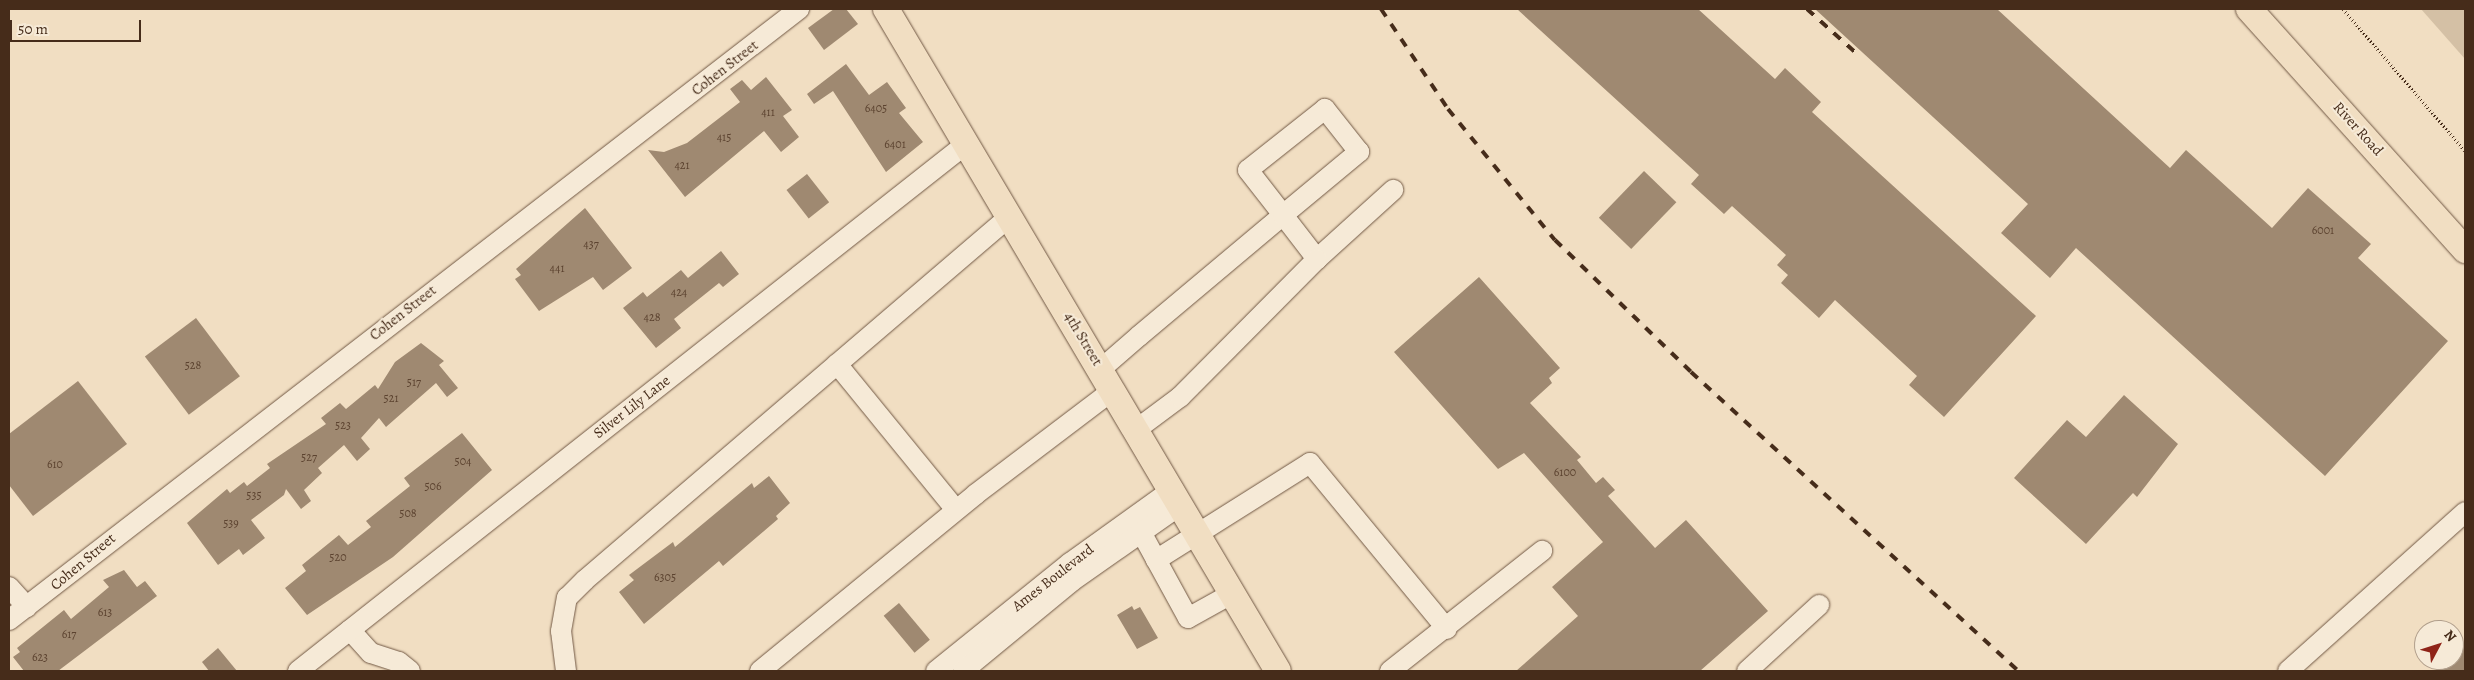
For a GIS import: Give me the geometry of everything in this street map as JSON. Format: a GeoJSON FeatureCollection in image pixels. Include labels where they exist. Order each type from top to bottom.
{"type":"FeatureCollection","features":[{"type":"Feature","properties":{"kind":"main road","name":"4th Street"},"geometry":{"type":"LineString","coordinates":[[886,9],[1199,532],[1278,671]]}},
{"type":"Feature","properties":{"kind":"main road","name":"River Road"},"geometry":{"type":"LineString","coordinates":[[2249,9],[2465,250]]}},
{"type":"Feature","properties":{"kind":"street","name":"Cohen Street"},"geometry":{"type":"LineString","coordinates":[[9,620],[800,9]]}},
{"type":"Feature","properties":{"kind":"street"},"geometry":{"type":"LineString","coordinates":[[760,671],[956,510],[1107,380],[1283,215],[1359,152],[1325,109],[1248,170],[1283,215],[1317,258]]}},
{"type":"Feature","properties":{"kind":"street","name":"Silver Lily Lane"},"geometry":{"type":"LineString","coordinates":[[298,671],[966,144]]}},
{"type":"Feature","properties":{"kind":"street"},"geometry":{"type":"LineString","coordinates":[[1137,429],[1180,398],[1317,258],[1392,190]]}},
{"type":"Feature","properties":{"kind":"street"},"geometry":{"type":"LineString","coordinates":[[566,671],[560,631],[567,598],[1009,216]]}},
{"type":"Feature","properties":{"kind":"street"},"geometry":{"type":"LineString","coordinates":[[837,364],[956,510]]}},
{"type":"Feature","properties":{"kind":"street"},"geometry":{"type":"LineString","coordinates":[[1156,560],[1310,463],[1447,629]]}},
{"type":"Feature","properties":{"kind":"street","name":"Ames Boulevard"},"geometry":{"type":"LineString","coordinates":[[963,671],[1072,581],[1141,532],[1177,496]]}},
{"type":"Feature","properties":{"kind":"street","name":"Ames Boulevard"},"geometry":{"type":"LineString","coordinates":[[936,671],[1070,563],[1177,496]]}},
{"type":"Feature","properties":{"kind":"street"},"geometry":{"type":"LineString","coordinates":[[2288,671],[2465,512]]}},
{"type":"Feature","properties":{"kind":"street"},"geometry":{"type":"LineString","coordinates":[[1141,532],[1188,618],[1233,593]]}},
{"type":"Feature","properties":{"kind":"street"},"geometry":{"type":"LineString","coordinates":[[1390,671],[1447,629],[1542,551]]}},
{"type":"Feature","properties":{"kind":"street"},"geometry":{"type":"LineString","coordinates":[[9,587],[27,607]]}},
{"type":"Feature","properties":{"kind":"street"},"geometry":{"type":"LineString","coordinates":[[1747,671],[1820,605]]}},
{"type":"Feature","properties":{"kind":"street"},"geometry":{"type":"LineString","coordinates":[[350,630],[372,653],[400,662],[410,671]]}},
{"type":"Feature","properties":{"kind":"path"},"geometry":{"type":"LineString","coordinates":[[2343,9],[2465,151]]}},
{"type":"Feature","properties":{"kind":"shaded area"},"geometry":{"type":"Polygon","coordinates":[[[2421,9],[2465,9],[2465,59],[2421,9]]]}},
{"type":"Feature","properties":{"kind":"building"},"geometry":{"type":"Polygon","coordinates":[[[834,9],[846,9],[858,24],[824,50],[808,28],[834,9]]]}},
{"type":"Feature","properties":{"kind":"building"},"geometry":{"type":"Polygon","coordinates":[[[1517,9],[1698,9],[1775,79],[1785,68],[1821,102],[1812,112],[2036,316],[1944,417],[1909,385],[1917,376],[1835,300],[1819,318],[1781,283],[1788,275],[1777,265],[1786,255],[1732,206],[1724,214],[1691,184],[1699,175],[1517,9]]]}},
{"type":"Feature","properties":{"kind":"building"},"geometry":{"type":"Polygon","coordinates":[[[1815,9],[1997,9],[2170,168],[2186,150],[2272,228],[2308,188],[2371,244],[2358,258],[2448,341],[2325,476],[2076,248],[2050,278],[2001,233],[2028,204],[1815,9]]]}},
{"type":"Feature","properties":{"kind":"building"},"geometry":{"type":"Polygon","coordinates":[[[846,64],[869,95],[887,82],[906,108],[899,113],[923,142],[886,172],[833,91],[814,104],[807,94],[846,64]]]}},
{"type":"Feature","properties":{"kind":"building"},"geometry":{"type":"Polygon","coordinates":[[[766,77],[792,110],[783,116],[799,137],[781,152],[764,131],[685,197],[648,150],[664,152],[687,143],[740,102],[730,89],[742,80],[751,90],[766,77]]]}},
{"type":"Feature","properties":{"kind":"building"},"geometry":{"type":"Polygon","coordinates":[[[1644,171],[1676,202],[1631,249],[1599,218],[1644,171]]]}},
{"type":"Feature","properties":{"kind":"building"},"geometry":{"type":"Polygon","coordinates":[[[807,174],[829,202],[809,218],[787,190],[807,174]]]}},
{"type":"Feature","properties":{"kind":"building"},"geometry":{"type":"Polygon","coordinates":[[[585,208],[632,268],[603,290],[593,277],[539,311],[515,279],[521,275],[516,269],[585,208]]]}},
{"type":"Feature","properties":{"kind":"building"},"geometry":{"type":"Polygon","coordinates":[[[721,251],[739,274],[723,287],[719,283],[674,319],[681,328],[656,348],[623,308],[643,292],[647,297],[681,270],[688,278],[721,251]]]}},
{"type":"Feature","properties":{"kind":"building"},"geometry":{"type":"Polygon","coordinates":[[[1479,277],[1560,368],[1549,378],[1552,383],[1530,403],[1581,457],[1577,460],[1596,483],[1603,477],[1615,490],[1608,496],[1655,548],[1686,520],[1768,611],[1700,671],[1516,671],[1578,616],[1552,587],[1603,542],[1524,453],[1498,469],[1394,352],[1479,277]]]}},
{"type":"Feature","properties":{"kind":"building"},"geometry":{"type":"Polygon","coordinates":[[[196,318],[240,376],[189,415],[145,357],[196,318]]]}},
{"type":"Feature","properties":{"kind":"building"},"geometry":{"type":"Polygon","coordinates":[[[421,343],[444,361],[439,365],[458,388],[447,397],[436,383],[386,427],[379,418],[361,438],[370,449],[357,461],[344,445],[318,468],[322,473],[304,490],[311,501],[301,509],[286,489],[284,495],[251,520],[265,538],[243,555],[239,549],[218,565],[187,523],[227,489],[230,493],[244,482],[247,486],[270,468],[267,464],[326,424],[321,418],[340,403],[346,409],[375,385],[378,389],[395,362],[421,343]]]}},
{"type":"Feature","properties":{"kind":"building"},"geometry":{"type":"Polygon","coordinates":[[[78,381],[127,444],[33,516],[9,485],[9,434],[78,381]]]}},
{"type":"Feature","properties":{"kind":"building"},"geometry":{"type":"Polygon","coordinates":[[[2124,395],[2178,444],[2137,497],[2133,493],[2086,544],[2014,478],[2067,420],[2086,437],[2124,395]]]}},
{"type":"Feature","properties":{"kind":"building"},"geometry":{"type":"Polygon","coordinates":[[[462,433],[492,470],[393,557],[307,615],[285,588],[306,571],[302,565],[339,535],[348,545],[371,527],[366,521],[410,486],[404,478],[462,433]]]}},
{"type":"Feature","properties":{"kind":"building"},"geometry":{"type":"Polygon","coordinates":[[[769,476],[790,503],[776,516],[778,519],[723,566],[719,561],[644,624],[619,592],[634,580],[629,575],[673,542],[675,547],[752,483],[754,488],[769,476]]]}},
{"type":"Feature","properties":{"kind":"building"},"geometry":{"type":"Polygon","coordinates":[[[124,570],[137,587],[145,581],[157,596],[58,671],[24,671],[13,657],[20,652],[17,648],[64,610],[71,619],[109,587],[103,580],[124,570]]]}},
{"type":"Feature","properties":{"kind":"building"},"geometry":{"type":"Polygon","coordinates":[[[899,603],[930,640],[915,653],[884,616],[899,603]]]}},
{"type":"Feature","properties":{"kind":"building"},"geometry":{"type":"Polygon","coordinates":[[[1132,606],[1134,610],[1140,607],[1158,638],[1137,649],[1117,615],[1132,606]]]}},
{"type":"Feature","properties":{"kind":"building"},"geometry":{"type":"Polygon","coordinates":[[[2465,645],[2465,671],[2435,671],[2464,670],[2465,645]]]}},
{"type":"Feature","properties":{"kind":"building"},"geometry":{"type":"Polygon","coordinates":[[[218,648],[237,671],[209,671],[202,662],[218,648]]]}},
{"type":"Feature","properties":{"kind":"railway"},"geometry":{"type":"LineString","coordinates":[[1381,9],[1448,109],[1555,240],[1691,372],[2018,671]]}},
{"type":"Feature","properties":{"kind":"railway"},"geometry":{"type":"LineString","coordinates":[[1807,9],[1855,52]]}}]}
